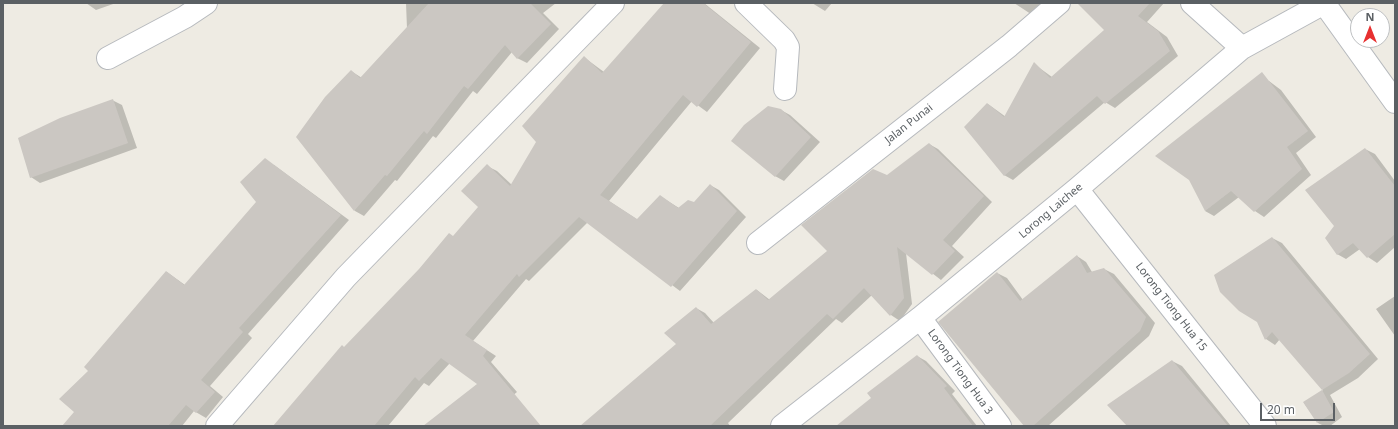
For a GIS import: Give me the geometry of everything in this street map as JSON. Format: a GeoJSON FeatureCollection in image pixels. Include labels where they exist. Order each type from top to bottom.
{"type":"FeatureCollection","features":[{"type":"Feature","properties":{"kind":"street"},"geometry":{"type":"LineString","coordinates":[[108,58],[182,10],[206,3]]}},
{"type":"Feature","properties":{"kind":"street"},"geometry":{"type":"LineString","coordinates":[[217,426],[346,277],[614,3]]}},
{"type":"Feature","properties":{"kind":"street"},"geometry":{"type":"LineString","coordinates":[[746,3],[784,40],[788,47],[785,90]]}},
{"type":"Feature","properties":{"kind":"street","name":"Jalan Punai"},"geometry":{"type":"LineString","coordinates":[[758,243],[1009,46],[1059,3]]}},
{"type":"Feature","properties":{"kind":"street"},"geometry":{"type":"LineString","coordinates":[[1192,3],[1242,48]]}},
{"type":"Feature","properties":{"kind":"street"},"geometry":{"type":"LineString","coordinates":[[1324,3],[1395,102]]}},
{"type":"Feature","properties":{"kind":"street","name":"Lorong Laichee"},"geometry":{"type":"LineString","coordinates":[[782,426],[920,318],[1077,189],[1242,48],[1324,3]]}},
{"type":"Feature","properties":{"kind":"street","name":"Lorong Tiong Hua 15"},"geometry":{"type":"LineString","coordinates":[[1077,189],[1265,426]]}},
{"type":"Feature","properties":{"kind":"street","name":"Lorong Tiong Hua 3"},"geometry":{"type":"LineString","coordinates":[[920,318],[1000,426]]}},
{"type":"Feature","properties":{"kind":"building"},"geometry":{"type":"Polygon","coordinates":[[[429,3],[530,3],[551,24],[517,59],[505,45],[468,89],[464,86],[427,134],[424,131],[387,176],[385,175],[354,211],[296,137],[325,97],[351,70],[360,78],[429,3]]]}},
{"type":"Feature","properties":{"kind":"building"},"geometry":{"type":"Polygon","coordinates":[[[664,3],[703,3],[751,42],[697,107],[683,95],[600,195],[637,219],[660,195],[678,208],[688,200],[694,202],[710,184],[737,211],[671,287],[579,217],[519,277],[517,274],[465,335],[487,350],[483,356],[541,426],[423,426],[477,384],[441,358],[419,381],[415,377],[374,426],[273,426],[342,345],[344,347],[419,269],[449,233],[453,236],[478,207],[461,191],[487,164],[510,186],[536,142],[522,126],[584,56],[602,73],[664,3]]]}},
{"type":"Feature","properties":{"kind":"building"},"geometry":{"type":"Polygon","coordinates":[[[1077,3],[1150,3],[1138,16],[1158,31],[1170,51],[1105,104],[1097,96],[1004,176],[964,127],[987,103],[1004,117],[1034,62],[1050,78],[1104,30],[1077,3]]]}},
{"type":"Feature","properties":{"kind":"building"},"geometry":{"type":"Polygon","coordinates":[[[1262,72],[1308,131],[1287,147],[1302,169],[1254,212],[1231,191],[1205,211],[1189,180],[1155,156],[1262,72]]]}},
{"type":"Feature","properties":{"kind":"building"},"geometry":{"type":"Polygon","coordinates":[[[113,99],[128,143],[30,178],[18,138],[60,118],[113,99]]]}},
{"type":"Feature","properties":{"kind":"building"},"geometry":{"type":"Polygon","coordinates":[[[768,106],[781,109],[811,137],[775,177],[731,141],[744,125],[768,106]]]}},
{"type":"Feature","properties":{"kind":"building"},"geometry":{"type":"Polygon","coordinates":[[[929,143],[984,196],[943,240],[955,251],[932,275],[897,247],[904,298],[890,316],[864,288],[833,319],[827,314],[710,426],[580,426],[676,344],[664,333],[696,307],[711,324],[756,289],[768,300],[827,251],[801,225],[873,169],[887,175],[929,143]]]}},
{"type":"Feature","properties":{"kind":"building"},"geometry":{"type":"Polygon","coordinates":[[[1365,148],[1395,186],[1395,234],[1367,258],[1353,243],[1337,255],[1325,238],[1334,226],[1305,190],[1365,148]]]}},
{"type":"Feature","properties":{"kind":"building"},"geometry":{"type":"Polygon","coordinates":[[[265,158],[341,215],[239,328],[243,332],[201,380],[215,392],[196,413],[186,405],[168,426],[62,426],[74,412],[59,399],[88,371],[84,367],[166,271],[184,285],[256,202],[240,182],[265,158]]]}},
{"type":"Feature","properties":{"kind":"building"},"geometry":{"type":"Polygon","coordinates":[[[1272,237],[1370,354],[1349,373],[1322,390],[1272,332],[1265,340],[1257,322],[1239,311],[1220,292],[1214,275],[1272,237]]]}},
{"type":"Feature","properties":{"kind":"building"},"geometry":{"type":"Polygon","coordinates":[[[1077,255],[1087,273],[1104,268],[1146,317],[1140,331],[1033,426],[1024,426],[938,322],[997,272],[1020,301],[1077,255]]]}},
{"type":"Feature","properties":{"kind":"building"},"geometry":{"type":"Polygon","coordinates":[[[917,355],[947,386],[944,388],[973,426],[836,426],[871,398],[867,393],[917,355]]]}},
{"type":"Feature","properties":{"kind":"building"},"geometry":{"type":"Polygon","coordinates":[[[1172,360],[1228,426],[1127,426],[1107,405],[1172,360]]]}},
{"type":"Feature","properties":{"kind":"building"},"geometry":{"type":"Polygon","coordinates":[[[1322,390],[1334,412],[1317,423],[1303,402],[1322,390]]]}}]}
